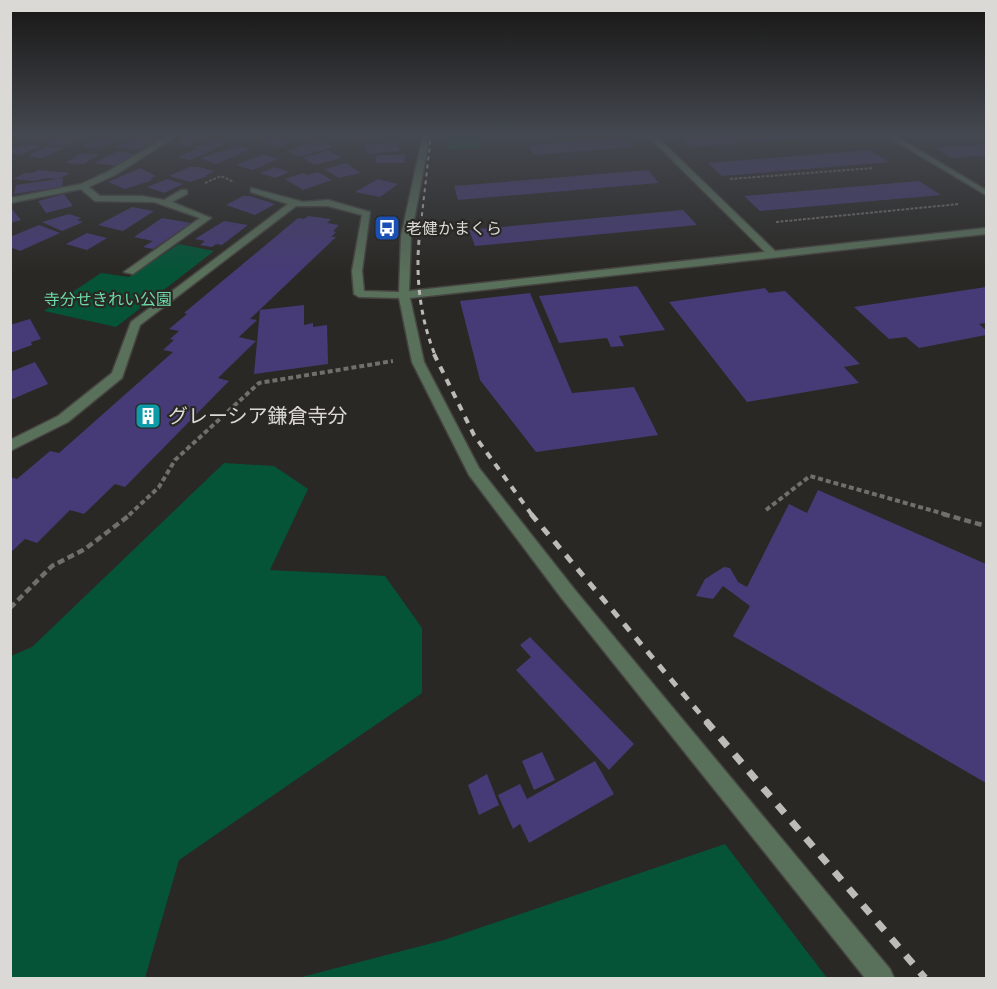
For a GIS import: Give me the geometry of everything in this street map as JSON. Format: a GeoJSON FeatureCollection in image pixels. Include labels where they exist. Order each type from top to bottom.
{"type":"FeatureCollection","features":[{"type":"Feature","properties":{"kind":"street"},"geometry":{"type":"LineString","coordinates":[[10,201],[83,186],[93,181]]}},
{"type":"Feature","properties":{"kind":"street"},"geometry":{"type":"LineString","coordinates":[[417,181],[405,236],[404,296],[417,358],[474,471],[569,595],[881,978]]}},
{"type":"Feature","properties":{"kind":"street"},"geometry":{"type":"LineString","coordinates":[[697,181],[772,255]]}},
{"type":"Feature","properties":{"kind":"street"},"geometry":{"type":"LineString","coordinates":[[967,181],[987,193]]}},
{"type":"Feature","properties":{"kind":"street"},"geometry":{"type":"LineString","coordinates":[[83,186],[98,199],[146,198],[167,201],[207,218],[129,272]]}},
{"type":"Feature","properties":{"kind":"street"},"geometry":{"type":"LineString","coordinates":[[254,190],[303,205],[328,203],[367,214],[357,271],[358,294],[404,296],[987,231]]}},
{"type":"Feature","properties":{"kind":"street"},"geometry":{"type":"LineString","coordinates":[[167,201],[184,192]]}},
{"type":"Feature","properties":{"kind":"street"},"geometry":{"type":"LineString","coordinates":[[10,446],[63,419],[118,375],[135,324],[294,203]]}},
{"type":"Feature","properties":{"kind":"path"},"geometry":{"type":"LineString","coordinates":[[205,183],[209,181]]}},
{"type":"Feature","properties":{"kind":"path"},"geometry":{"type":"LineString","coordinates":[[775,222],[963,204]]}},
{"type":"Feature","properties":{"kind":"path"},"geometry":{"type":"LineString","coordinates":[[10,608],[52,566],[85,549],[132,513],[159,487],[175,460],[259,383],[417,358]]}},
{"type":"Feature","properties":{"kind":"path"},"geometry":{"type":"LineString","coordinates":[[766,510],[810,476],[987,526]]}},
{"type":"Feature","properties":{"kind":"green space","name":"寺分せきれい公園"},"geometry":{"type":"Polygon","coordinates":[[[179,244],[214,251],[116,327],[44,311],[101,273],[129,277],[179,244]]]}},
{"type":"Feature","properties":{"kind":"green space"},"geometry":{"type":"Polygon","coordinates":[[[224,463],[274,466],[308,489],[270,570],[385,576],[422,628],[422,693],[179,860],[145,978],[11,978],[11,656],[32,647],[224,463]]]}},
{"type":"Feature","properties":{"kind":"green space"},"geometry":{"type":"Polygon","coordinates":[[[725,844],[827,978],[298,978],[444,940],[725,844]]]}},
{"type":"Feature","properties":{"kind":"building"},"geometry":{"type":"Polygon","coordinates":[[[63,181],[62,187],[14,194],[16,185],[63,181]]]}},
{"type":"Feature","properties":{"kind":"building"},"geometry":{"type":"Polygon","coordinates":[[[110,181],[149,181],[125,189],[108,182],[110,181]]]}},
{"type":"Feature","properties":{"kind":"building"},"geometry":{"type":"Polygon","coordinates":[[[162,181],[183,184],[164,193],[147,187],[162,181]]]}},
{"type":"Feature","properties":{"kind":"building"},"geometry":{"type":"Polygon","coordinates":[[[289,181],[329,181],[303,190],[289,181]]]}},
{"type":"Feature","properties":{"kind":"building"},"geometry":{"type":"Polygon","coordinates":[[[374,181],[398,184],[380,197],[355,192],[374,181]]]}},
{"type":"Feature","properties":{"kind":"building"},"geometry":{"type":"Polygon","coordinates":[[[513,181],[657,181],[659,183],[458,200],[454,186],[513,181]]]}},
{"type":"Feature","properties":{"kind":"building"},"geometry":{"type":"Polygon","coordinates":[[[917,181],[941,195],[760,211],[744,196],[917,181]]]}},
{"type":"Feature","properties":{"kind":"building"},"geometry":{"type":"Polygon","coordinates":[[[64,194],[73,206],[46,213],[38,201],[64,194]]]}},
{"type":"Feature","properties":{"kind":"building"},"geometry":{"type":"Polygon","coordinates":[[[243,196],[275,204],[255,215],[226,205],[243,196]]]}},
{"type":"Feature","properties":{"kind":"building"},"geometry":{"type":"Polygon","coordinates":[[[132,207],[154,211],[123,231],[98,225],[132,207]]]}},
{"type":"Feature","properties":{"kind":"building"},"geometry":{"type":"Polygon","coordinates":[[[10,209],[12,209],[21,220],[10,223],[10,209]]]}},
{"type":"Feature","properties":{"kind":"building"},"geometry":{"type":"Polygon","coordinates":[[[683,210],[697,225],[475,246],[469,230],[683,210]]]}},
{"type":"Feature","properties":{"kind":"building"},"geometry":{"type":"Polygon","coordinates":[[[69,214],[81,218],[77,220],[83,222],[62,231],[42,222],[69,214]]]}},
{"type":"Feature","properties":{"kind":"building","name":"グレーシア鎌倉寺分"},"geometry":{"type":"Polygon","coordinates":[[[308,216],[331,219],[327,223],[339,225],[331,237],[336,237],[250,319],[257,320],[239,337],[256,341],[218,378],[229,381],[125,487],[115,484],[84,514],[70,510],[37,543],[25,539],[10,553],[10,477],[17,479],[50,451],[59,453],[173,352],[163,350],[174,340],[170,339],[179,331],[169,329],[187,314],[184,313],[298,218],[304,219],[308,216]]]}},
{"type":"Feature","properties":{"kind":"building"},"geometry":{"type":"Polygon","coordinates":[[[162,218],[191,223],[153,249],[143,247],[153,241],[134,237],[162,218]]]}},
{"type":"Feature","properties":{"kind":"building"},"geometry":{"type":"Polygon","coordinates":[[[224,221],[248,225],[222,245],[216,244],[212,247],[200,245],[205,241],[195,239],[224,221]]]}},
{"type":"Feature","properties":{"kind":"building"},"geometry":{"type":"Polygon","coordinates":[[[39,225],[60,233],[20,251],[10,247],[10,237],[39,225]]]}},
{"type":"Feature","properties":{"kind":"building"},"geometry":{"type":"Polygon","coordinates":[[[87,233],[107,238],[87,250],[66,244],[87,233]]]}},
{"type":"Feature","properties":{"kind":"building"},"geometry":{"type":"Polygon","coordinates":[[[637,286],[665,330],[619,336],[624,346],[611,347],[607,338],[559,343],[539,296],[637,286]]]}},
{"type":"Feature","properties":{"kind":"building"},"geometry":{"type":"Polygon","coordinates":[[[986,287],[986,323],[979,324],[986,330],[986,335],[919,348],[906,337],[889,339],[854,307],[986,287]]]}},
{"type":"Feature","properties":{"kind":"building"},"geometry":{"type":"Polygon","coordinates":[[[765,288],[769,293],[785,291],[860,364],[844,367],[859,383],[747,402],[669,302],[765,288]]]}},
{"type":"Feature","properties":{"kind":"building"},"geometry":{"type":"Polygon","coordinates":[[[530,293],[572,393],[634,387],[658,435],[536,452],[480,380],[460,301],[530,293]]]}},
{"type":"Feature","properties":{"kind":"building"},"geometry":{"type":"Polygon","coordinates":[[[304,305],[304,325],[313,323],[313,327],[327,325],[328,364],[254,374],[260,310],[304,305]]]}},
{"type":"Feature","properties":{"kind":"building"},"geometry":{"type":"Polygon","coordinates":[[[30,319],[41,339],[10,353],[10,325],[30,319]]]}},
{"type":"Feature","properties":{"kind":"building"},"geometry":{"type":"Polygon","coordinates":[[[35,362],[48,384],[10,400],[10,372],[35,362]]]}},
{"type":"Feature","properties":{"kind":"building"},"geometry":{"type":"Polygon","coordinates":[[[818,490],[986,564],[986,783],[733,636],[750,606],[723,586],[713,599],[696,596],[705,579],[724,567],[730,568],[738,582],[747,587],[789,504],[807,513],[818,490]]]}},
{"type":"Feature","properties":{"kind":"building"},"geometry":{"type":"Polygon","coordinates":[[[530,637],[634,744],[609,770],[516,670],[531,657],[520,645],[530,637]]]}},
{"type":"Feature","properties":{"kind":"building"},"geometry":{"type":"Polygon","coordinates":[[[542,752],[555,780],[534,790],[522,761],[542,752]]]}},
{"type":"Feature","properties":{"kind":"building"},"geometry":{"type":"Polygon","coordinates":[[[595,761],[614,794],[529,843],[520,824],[513,829],[498,795],[520,784],[527,799],[595,761]]]}},
{"type":"Feature","properties":{"kind":"building"},"geometry":{"type":"Polygon","coordinates":[[[487,774],[499,805],[479,815],[468,785],[487,774]]]}},
{"type":"Feature","properties":{"kind":"railway"},"geometry":{"type":"LineString","coordinates":[[420,232],[426,181]]}},
{"type":"Feature","properties":{"kind":"railway"},"geometry":{"type":"LineString","coordinates":[[420,230],[418,278],[425,325],[435,355]]}},
{"type":"Feature","properties":{"kind":"railway"},"geometry":{"type":"LineString","coordinates":[[434,354],[474,435],[532,515]]}},
{"type":"Feature","properties":{"kind":"railway"},"geometry":{"type":"LineString","coordinates":[[531,514],[707,722]]}},
{"type":"Feature","properties":{"kind":"railway"},"geometry":{"type":"LineString","coordinates":[[706,721],[925,978]]}},
{"type":"Feature","properties":{"kind":"place","name":"老健かまくら"},"geometry":{"type":"Point","coordinates":[387,228]}},
{"type":"Feature","properties":{"kind":"place","name":"グレーシア鎌倉寺分"},"geometry":{"type":"Point","coordinates":[148,416]}}]}
